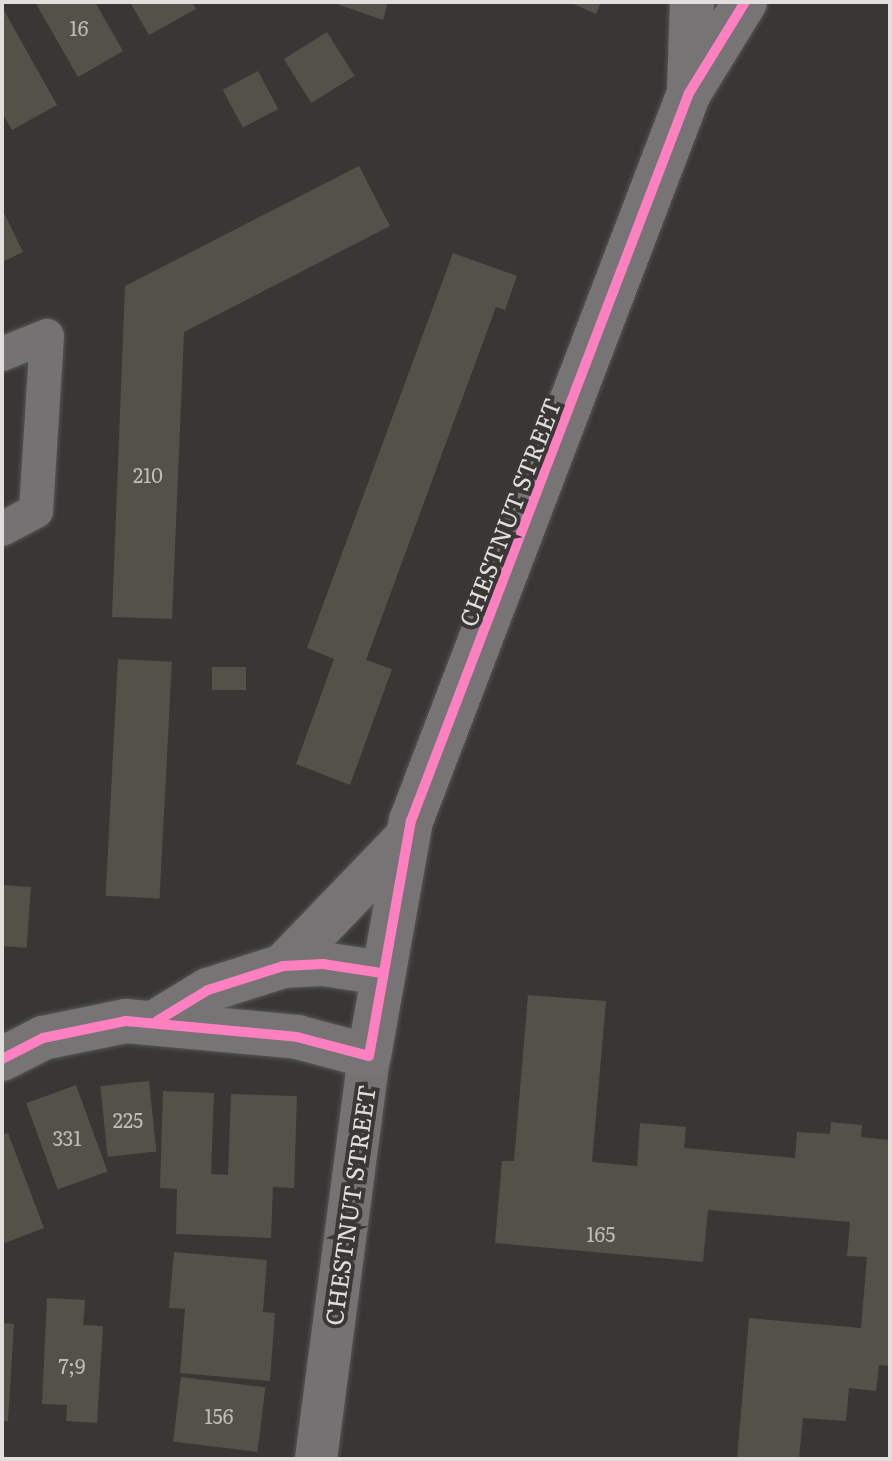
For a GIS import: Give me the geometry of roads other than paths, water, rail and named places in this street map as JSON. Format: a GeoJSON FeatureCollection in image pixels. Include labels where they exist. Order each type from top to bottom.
{"type":"FeatureCollection","features":[{"type":"Feature","properties":{"kind":"main road","name":"CHESTNUT STREET"},"geometry":{"type":"LineString","coordinates":[[689,93],[692,2]]}},
{"type":"Feature","properties":{"kind":"main road","name":"CHESTNUT STREET"},"geometry":{"type":"LineString","coordinates":[[369,1056],[407,837],[689,93],[745,2]]}},
{"type":"Feature","properties":{"kind":"main road"},"geometry":{"type":"LineString","coordinates":[[283,966],[407,837]]}},
{"type":"Feature","properties":{"kind":"main road"},"geometry":{"type":"LineString","coordinates":[[157,1021],[208,990],[283,966],[323,964],[382,973]]}},
{"type":"Feature","properties":{"kind":"main road"},"geometry":{"type":"LineString","coordinates":[[2,1059],[43,1038],[157,1021],[297,1037],[369,1056]]}},
{"type":"Feature","properties":{"kind":"street"},"geometry":{"type":"LineString","coordinates":[[2,354],[47,336],[36,511],[2,529]]}},
{"type":"Feature","properties":{"kind":"street","name":"CHESTNUT STREET"},"geometry":{"type":"LineString","coordinates":[[316,1459],[369,1056]]}}]}
